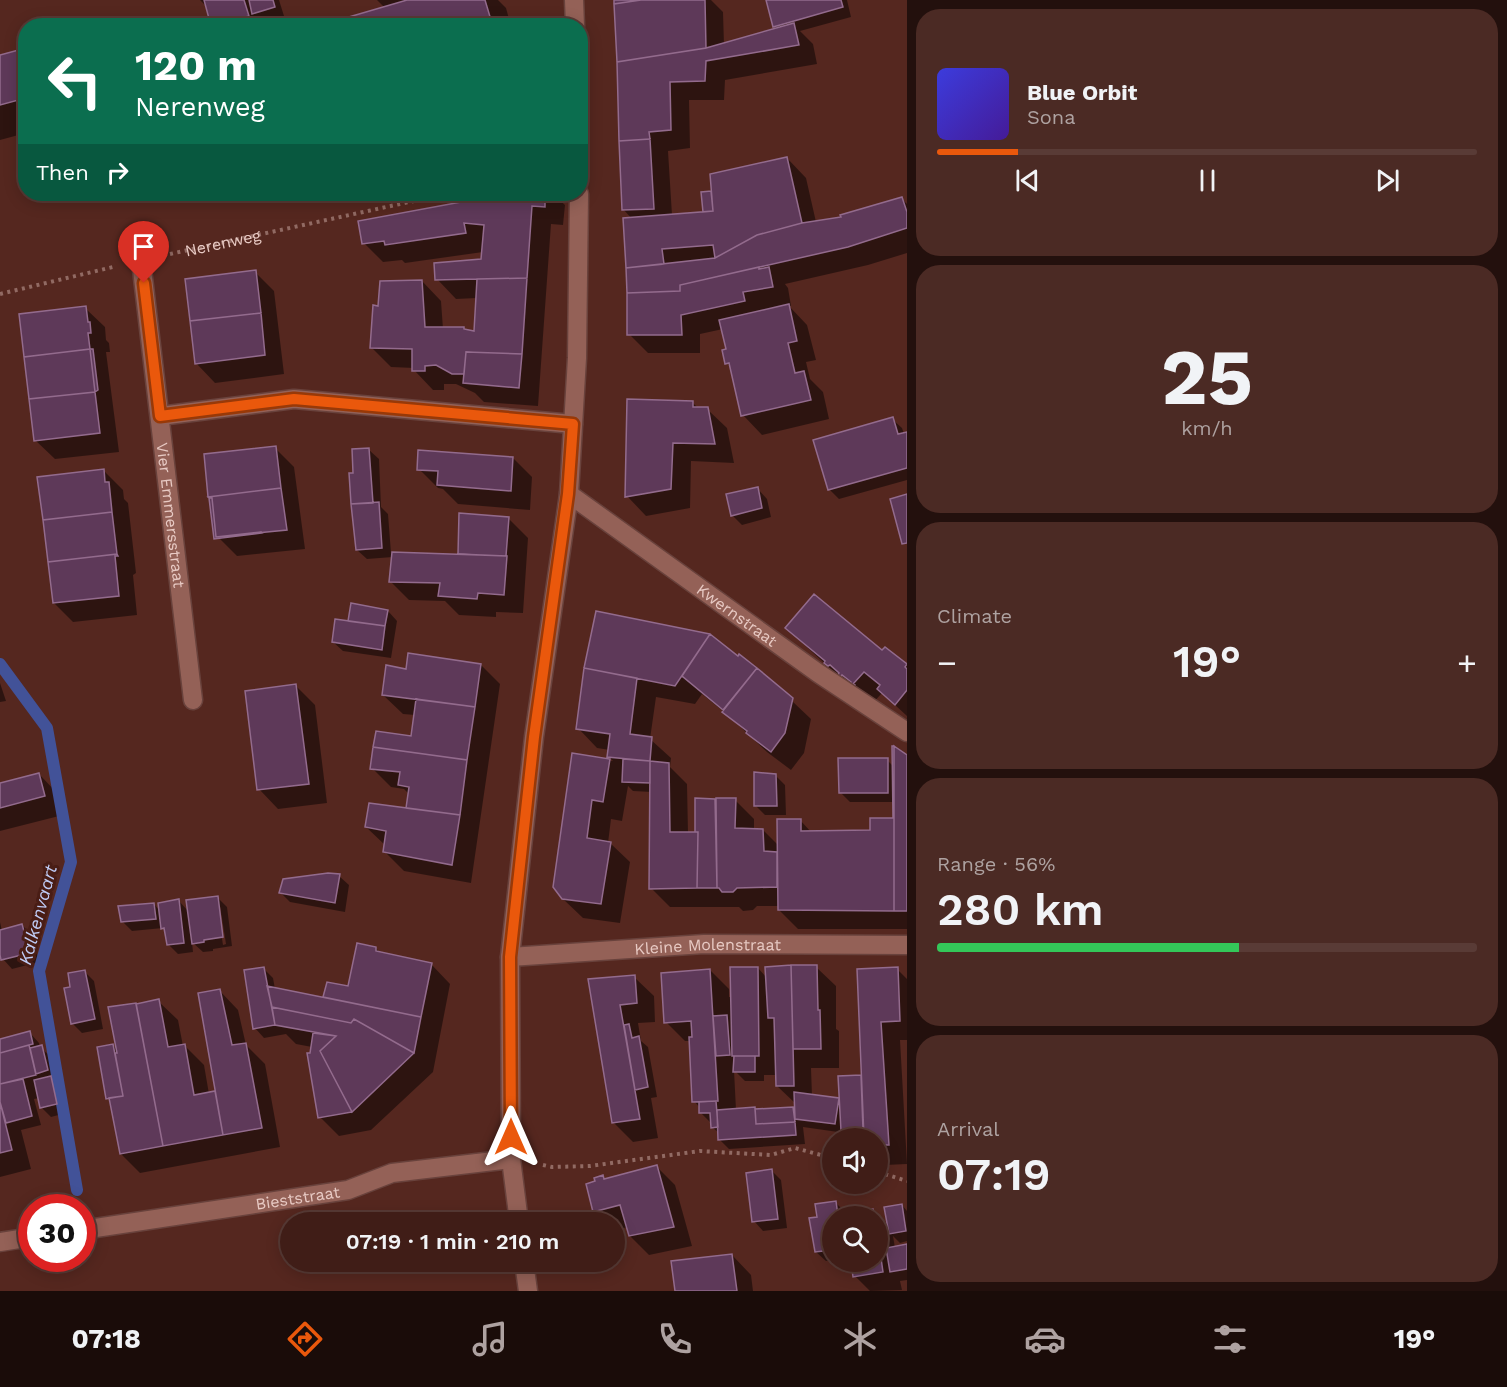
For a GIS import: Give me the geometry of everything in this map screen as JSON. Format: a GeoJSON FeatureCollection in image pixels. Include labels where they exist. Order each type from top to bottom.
{"type":"FeatureCollection","features":[{"type":"Feature","properties":{"kind":"street"},"geometry":{"type":"LineString","coordinates":[[574,0],[575,18]]}},
{"type":"Feature","properties":{"kind":"street"},"geometry":{"type":"LineString","coordinates":[[518,1212],[511,1159],[510,957],[534,737],[568,494],[577,358],[579,201]]}},
{"type":"Feature","properties":{"kind":"street","name":"Vier Emmersstraat"},"geometry":{"type":"LineString","coordinates":[[141,261],[193,700]]}},
{"type":"Feature","properties":{"kind":"street"},"geometry":{"type":"LineString","coordinates":[[160,416],[294,399],[573,424]]}},
{"type":"Feature","properties":{"kind":"street","name":"Kwernstraat"},"geometry":{"type":"LineString","coordinates":[[568,494],[819,673],[907,732]]}},
{"type":"Feature","properties":{"kind":"street","name":"Kleine Molenstraat"},"geometry":{"type":"LineString","coordinates":[[510,957],[704,944],[907,945]]}},
{"type":"Feature","properties":{"kind":"street","name":"Bieststraat"},"geometry":{"type":"LineString","coordinates":[[96,1228],[348,1190],[392,1173],[511,1159]]}},
{"type":"Feature","properties":{"kind":"street"},"geometry":{"type":"LineString","coordinates":[[0,1242],[18,1239]]}},
{"type":"Feature","properties":{"kind":"street"},"geometry":{"type":"LineString","coordinates":[[526,1272],[528,1291]]}},
{"type":"Feature","properties":{"kind":"path","name":"Nerenweg"},"geometry":{"type":"LineString","coordinates":[[0,294],[414,201]]}},
{"type":"Feature","properties":{"kind":"path"},"geometry":{"type":"LineString","coordinates":[[511,1159],[552,1167],[580,1166],[700,1151],[771,1155],[795,1148],[822,1155]]}},
{"type":"Feature","properties":{"kind":"path"},"geometry":{"type":"LineString","coordinates":[[888,1175],[907,1181]]}},
{"type":"Feature","properties":{"kind":"building"},"geometry":{"type":"Polygon","coordinates":[[[204,0],[244,0],[249,16],[241,18],[209,18],[204,0]]]}},
{"type":"Feature","properties":{"kind":"building"},"geometry":{"type":"Polygon","coordinates":[[[249,0],[273,0],[275,7],[252,14],[249,0]]]}},
{"type":"Feature","properties":{"kind":"building"},"geometry":{"type":"Polygon","coordinates":[[[407,0],[485,0],[490,18],[345,18],[407,0]]]}},
{"type":"Feature","properties":{"kind":"building"},"geometry":{"type":"Polygon","coordinates":[[[614,0],[641,0],[614,4],[614,0]]]}},
{"type":"Feature","properties":{"kind":"building"},"geometry":{"type":"Polygon","coordinates":[[[641,0],[705,0],[706,48],[617,62],[614,4],[641,0]]]}},
{"type":"Feature","properties":{"kind":"building"},"geometry":{"type":"Polygon","coordinates":[[[766,0],[841,0],[843,7],[773,27],[766,0]]]}},
{"type":"Feature","properties":{"kind":"building"},"geometry":{"type":"Polygon","coordinates":[[[794,23],[799,45],[706,61],[705,81],[670,82],[671,130],[649,132],[650,139],[619,141],[617,62],[706,48],[794,23]]]}},
{"type":"Feature","properties":{"kind":"building"},"geometry":{"type":"Polygon","coordinates":[[[18,50],[18,100],[0,105],[0,55],[18,50]]]}},
{"type":"Feature","properties":{"kind":"building"},"geometry":{"type":"Polygon","coordinates":[[[650,139],[654,209],[622,210],[619,141],[650,139]]]}},
{"type":"Feature","properties":{"kind":"building"},"geometry":{"type":"Polygon","coordinates":[[[787,157],[802,223],[757,235],[715,258],[713,245],[662,249],[664,264],[626,268],[623,218],[713,211],[710,174],[787,157]]]}},
{"type":"Feature","properties":{"kind":"building"},"geometry":{"type":"Polygon","coordinates":[[[711,191],[713,211],[703,212],[701,192],[711,191]]]}},
{"type":"Feature","properties":{"kind":"building"},"geometry":{"type":"Polygon","coordinates":[[[902,197],[907,212],[907,228],[848,247],[680,285],[680,291],[627,293],[626,268],[715,258],[757,235],[802,223],[841,217],[840,215],[902,197]]]}},
{"type":"Feature","properties":{"kind":"building"},"geometry":{"type":"Polygon","coordinates":[[[545,201],[545,207],[532,206],[527,278],[435,280],[434,263],[481,259],[484,225],[464,223],[466,233],[385,245],[384,241],[362,244],[358,221],[461,202],[545,201]]]}},
{"type":"Feature","properties":{"kind":"building"},"geometry":{"type":"Polygon","coordinates":[[[759,267],[759,269],[769,267],[773,287],[743,292],[745,301],[681,315],[682,335],[627,335],[627,293],[680,291],[680,285],[759,267]]]}},
{"type":"Feature","properties":{"kind":"building"},"geometry":{"type":"Polygon","coordinates":[[[256,270],[261,313],[190,321],[185,279],[256,270]]]}},
{"type":"Feature","properties":{"kind":"building"},"geometry":{"type":"Polygon","coordinates":[[[527,278],[522,354],[466,352],[464,374],[452,374],[436,365],[425,366],[425,371],[412,371],[412,349],[370,348],[373,305],[378,306],[380,281],[422,280],[425,327],[464,327],[464,329],[474,331],[477,279],[527,278]]]}},
{"type":"Feature","properties":{"kind":"building"},"geometry":{"type":"Polygon","coordinates":[[[789,304],[797,341],[788,343],[795,373],[804,371],[811,400],[741,416],[729,363],[725,364],[722,350],[726,349],[719,320],[789,304]]]}},
{"type":"Feature","properties":{"kind":"building"},"geometry":{"type":"Polygon","coordinates":[[[86,306],[88,322],[90,322],[91,333],[88,333],[90,349],[24,357],[19,314],[86,306]]]}},
{"type":"Feature","properties":{"kind":"building"},"geometry":{"type":"Polygon","coordinates":[[[261,313],[265,355],[195,364],[190,321],[261,313]]]}},
{"type":"Feature","properties":{"kind":"building"},"geometry":{"type":"Polygon","coordinates":[[[90,349],[95,392],[29,399],[24,357],[90,349]]]}},
{"type":"Feature","properties":{"kind":"building"},"geometry":{"type":"Polygon","coordinates":[[[90,349],[93,349],[98,390],[95,392],[90,349]]]}},
{"type":"Feature","properties":{"kind":"building"},"geometry":{"type":"Polygon","coordinates":[[[466,352],[522,354],[519,388],[463,383],[466,352]]]}},
{"type":"Feature","properties":{"kind":"building"},"geometry":{"type":"Polygon","coordinates":[[[95,392],[100,433],[34,441],[29,399],[95,392]]]}},
{"type":"Feature","properties":{"kind":"building"},"geometry":{"type":"Polygon","coordinates":[[[627,399],[693,401],[693,407],[708,407],[715,444],[673,443],[671,489],[625,497],[627,399]]]}},
{"type":"Feature","properties":{"kind":"building"},"geometry":{"type":"Polygon","coordinates":[[[893,417],[898,434],[907,432],[907,468],[828,490],[813,440],[893,417]]]}},
{"type":"Feature","properties":{"kind":"building"},"geometry":{"type":"Polygon","coordinates":[[[276,446],[281,488],[208,497],[204,454],[276,446]]]}},
{"type":"Feature","properties":{"kind":"building"},"geometry":{"type":"Polygon","coordinates":[[[369,448],[373,503],[351,504],[349,473],[353,473],[352,449],[369,448]]]}},
{"type":"Feature","properties":{"kind":"building"},"geometry":{"type":"Polygon","coordinates":[[[418,450],[513,457],[511,491],[437,485],[438,471],[417,470],[418,450]]]}},
{"type":"Feature","properties":{"kind":"building"},"geometry":{"type":"Polygon","coordinates":[[[104,469],[105,482],[109,482],[112,512],[43,520],[37,477],[104,469]]]}},
{"type":"Feature","properties":{"kind":"building"},"geometry":{"type":"Polygon","coordinates":[[[758,487],[762,508],[731,516],[726,494],[758,487]]]}},
{"type":"Feature","properties":{"kind":"building"},"geometry":{"type":"Polygon","coordinates":[[[281,488],[287,530],[216,537],[212,498],[208,497],[281,488]]]}},
{"type":"Feature","properties":{"kind":"building"},"geometry":{"type":"Polygon","coordinates":[[[907,494],[907,543],[902,544],[890,499],[907,494]]]}},
{"type":"Feature","properties":{"kind":"building"},"geometry":{"type":"Polygon","coordinates":[[[209,498],[212,498],[216,537],[262,533],[214,539],[209,498]]]}},
{"type":"Feature","properties":{"kind":"building"},"geometry":{"type":"Polygon","coordinates":[[[379,502],[382,548],[356,550],[351,504],[379,502]]]}},
{"type":"Feature","properties":{"kind":"building"},"geometry":{"type":"Polygon","coordinates":[[[112,512],[117,554],[48,562],[43,520],[112,512]]]}},
{"type":"Feature","properties":{"kind":"building"},"geometry":{"type":"Polygon","coordinates":[[[459,513],[509,517],[506,556],[458,554],[459,513]]]}},
{"type":"Feature","properties":{"kind":"building"},"geometry":{"type":"Polygon","coordinates":[[[392,552],[507,556],[504,595],[478,593],[477,599],[438,596],[440,583],[389,582],[392,552]]]}},
{"type":"Feature","properties":{"kind":"building"},"geometry":{"type":"Polygon","coordinates":[[[117,554],[118,556],[115,556],[119,596],[53,603],[48,562],[117,554]]]}},
{"type":"Feature","properties":{"kind":"building"},"geometry":{"type":"Polygon","coordinates":[[[814,594],[882,650],[885,647],[907,664],[905,667],[907,669],[907,690],[895,705],[877,689],[880,685],[864,672],[853,684],[854,687],[849,684],[851,682],[842,675],[841,677],[838,675],[839,673],[830,665],[824,663],[825,661],[785,628],[814,594]]]}},
{"type":"Feature","properties":{"kind":"building"},"geometry":{"type":"Polygon","coordinates":[[[351,603],[388,610],[385,626],[348,621],[351,603]]]}},
{"type":"Feature","properties":{"kind":"building"},"geometry":{"type":"Polygon","coordinates":[[[596,611],[710,634],[675,686],[584,668],[596,611]]]}},
{"type":"Feature","properties":{"kind":"building"},"geometry":{"type":"Polygon","coordinates":[[[335,619],[385,626],[382,650],[332,642],[335,619]]]}},
{"type":"Feature","properties":{"kind":"building"},"geometry":{"type":"Polygon","coordinates":[[[710,634],[757,668],[723,710],[682,676],[710,634]]]}},
{"type":"Feature","properties":{"kind":"building"},"geometry":{"type":"Polygon","coordinates":[[[408,653],[481,664],[475,707],[382,695],[386,665],[406,669],[408,653]]]}},
{"type":"Feature","properties":{"kind":"building"},"geometry":{"type":"Polygon","coordinates":[[[584,668],[637,678],[630,734],[652,737],[650,761],[607,757],[610,734],[576,729],[584,668]]]}},
{"type":"Feature","properties":{"kind":"building"},"geometry":{"type":"Polygon","coordinates":[[[757,668],[793,698],[785,733],[771,752],[722,712],[757,668]]]}},
{"type":"Feature","properties":{"kind":"building"},"geometry":{"type":"Polygon","coordinates":[[[296,684],[309,784],[257,790],[245,691],[296,684]]]}},
{"type":"Feature","properties":{"kind":"building"},"geometry":{"type":"Polygon","coordinates":[[[416,699],[475,707],[467,760],[373,747],[376,731],[411,736],[416,699]]]}},
{"type":"Feature","properties":{"kind":"building"},"geometry":{"type":"Polygon","coordinates":[[[892,746],[894,746],[894,911],[778,910],[777,819],[801,819],[801,831],[870,830],[870,818],[893,818],[892,746]]]}},
{"type":"Feature","properties":{"kind":"building"},"geometry":{"type":"Polygon","coordinates":[[[894,746],[907,755],[907,911],[894,911],[894,746]]]}},
{"type":"Feature","properties":{"kind":"building"},"geometry":{"type":"Polygon","coordinates":[[[373,747],[467,760],[460,815],[406,808],[409,787],[398,785],[400,772],[370,769],[373,747]]]}},
{"type":"Feature","properties":{"kind":"building"},"geometry":{"type":"Polygon","coordinates":[[[572,753],[610,759],[603,802],[592,800],[587,838],[611,842],[601,904],[562,899],[553,887],[572,753]]]}},
{"type":"Feature","properties":{"kind":"building"},"geometry":{"type":"Polygon","coordinates":[[[838,758],[888,758],[888,793],[839,793],[838,758]]]}},
{"type":"Feature","properties":{"kind":"building"},"geometry":{"type":"Polygon","coordinates":[[[623,759],[650,761],[650,783],[622,782],[623,759]]]}},
{"type":"Feature","properties":{"kind":"building"},"geometry":{"type":"Polygon","coordinates":[[[650,761],[669,763],[670,832],[698,832],[697,888],[649,889],[650,761]]]}},
{"type":"Feature","properties":{"kind":"building"},"geometry":{"type":"Polygon","coordinates":[[[754,772],[776,774],[777,806],[754,806],[754,772]]]}},
{"type":"Feature","properties":{"kind":"building"},"geometry":{"type":"Polygon","coordinates":[[[39,773],[45,796],[0,808],[0,783],[39,773]]]}},
{"type":"Feature","properties":{"kind":"building"},"geometry":{"type":"Polygon","coordinates":[[[695,798],[715,799],[717,888],[697,888],[698,832],[695,832],[695,798]]]}},
{"type":"Feature","properties":{"kind":"building"},"geometry":{"type":"Polygon","coordinates":[[[716,798],[736,798],[735,828],[763,829],[764,851],[777,852],[777,887],[737,888],[733,892],[722,892],[717,888],[716,798]]]}},
{"type":"Feature","properties":{"kind":"building"},"geometry":{"type":"Polygon","coordinates":[[[369,803],[460,815],[452,865],[383,852],[386,831],[365,827],[369,803]]]}},
{"type":"Feature","properties":{"kind":"building"},"geometry":{"type":"Polygon","coordinates":[[[328,873],[340,874],[335,903],[279,893],[283,879],[328,873]]]}},
{"type":"Feature","properties":{"kind":"building"},"geometry":{"type":"Polygon","coordinates":[[[218,896],[223,937],[192,944],[186,900],[218,896]]]}},
{"type":"Feature","properties":{"kind":"building"},"geometry":{"type":"Polygon","coordinates":[[[179,899],[184,943],[167,945],[164,928],[161,929],[158,903],[179,899]]]}},
{"type":"Feature","properties":{"kind":"building"},"geometry":{"type":"Polygon","coordinates":[[[154,903],[156,919],[121,922],[118,906],[154,903]]]}},
{"type":"Feature","properties":{"kind":"building"},"geometry":{"type":"Polygon","coordinates":[[[22,924],[30,953],[1,960],[0,930],[22,924]]]}},
{"type":"Feature","properties":{"kind":"building"},"geometry":{"type":"Polygon","coordinates":[[[357,943],[376,947],[376,951],[432,963],[421,1017],[323,997],[327,982],[348,986],[357,943]]]}},
{"type":"Feature","properties":{"kind":"building"},"geometry":{"type":"Polygon","coordinates":[[[791,965],[817,965],[821,1049],[793,1049],[791,965]]]}},
{"type":"Feature","properties":{"kind":"building"},"geometry":{"type":"Polygon","coordinates":[[[791,965],[794,1086],[776,1086],[774,1018],[768,1018],[765,967],[791,965]]]}},
{"type":"Feature","properties":{"kind":"building"},"geometry":{"type":"Polygon","coordinates":[[[264,967],[275,1025],[253,1029],[244,970],[264,967]]]}},
{"type":"Feature","properties":{"kind":"building"},"geometry":{"type":"Polygon","coordinates":[[[730,967],[758,967],[759,1056],[732,1056],[730,967]]]}},
{"type":"Feature","properties":{"kind":"building"},"geometry":{"type":"Polygon","coordinates":[[[898,967],[900,1021],[881,1022],[888,1128],[864,1128],[857,969],[898,967]]]}},
{"type":"Feature","properties":{"kind":"building"},"geometry":{"type":"Polygon","coordinates":[[[710,969],[718,1101],[692,1102],[689,1037],[692,1037],[691,1021],[664,1023],[661,973],[710,969]]]}},
{"type":"Feature","properties":{"kind":"building"},"geometry":{"type":"Polygon","coordinates":[[[85,970],[95,1019],[71,1024],[64,988],[70,987],[68,973],[85,970]]]}},
{"type":"Feature","properties":{"kind":"building"},"geometry":{"type":"Polygon","coordinates":[[[635,975],[637,1003],[620,1005],[640,1119],[612,1123],[588,979],[635,975]]]}},
{"type":"Feature","properties":{"kind":"building"},"geometry":{"type":"Polygon","coordinates":[[[267,986],[421,1017],[414,1053],[354,1019],[351,1023],[272,1007],[267,986]]]}},
{"type":"Feature","properties":{"kind":"building"},"geometry":{"type":"Polygon","coordinates":[[[220,989],[232,1045],[246,1043],[262,1128],[223,1135],[198,993],[220,989]]]}},
{"type":"Feature","properties":{"kind":"building"},"geometry":{"type":"Polygon","coordinates":[[[159,999],[168,1047],[185,1044],[194,1095],[215,1091],[223,1135],[163,1146],[136,1004],[159,999]]]}},
{"type":"Feature","properties":{"kind":"building"},"geometry":{"type":"Polygon","coordinates":[[[136,1003],[163,1146],[120,1154],[109,1098],[123,1096],[108,1007],[136,1003]]]}},
{"type":"Feature","properties":{"kind":"building"},"geometry":{"type":"Polygon","coordinates":[[[272,1007],[351,1023],[354,1019],[414,1053],[352,1112],[320,1051],[336,1036],[275,1025],[272,1007]]]}},
{"type":"Feature","properties":{"kind":"building"},"geometry":{"type":"Polygon","coordinates":[[[727,1015],[730,1055],[716,1056],[713,1016],[727,1015]]]}},
{"type":"Feature","properties":{"kind":"building"},"geometry":{"type":"Polygon","coordinates":[[[629,1024],[632,1038],[639,1036],[648,1087],[635,1090],[624,1025],[629,1024]]]}},
{"type":"Feature","properties":{"kind":"building"},"geometry":{"type":"Polygon","coordinates":[[[30,1031],[33,1044],[0,1053],[0,1039],[30,1031]]]}},
{"type":"Feature","properties":{"kind":"building"},"geometry":{"type":"Polygon","coordinates":[[[313,1033],[336,1036],[320,1051],[352,1112],[318,1118],[307,1053],[310,1053],[313,1033]]]}},
{"type":"Feature","properties":{"kind":"building"},"geometry":{"type":"Polygon","coordinates":[[[113,1044],[123,1096],[106,1099],[97,1047],[113,1044]]]}},
{"type":"Feature","properties":{"kind":"building"},"geometry":{"type":"Polygon","coordinates":[[[29,1045],[36,1075],[0,1084],[0,1053],[29,1045]]]}},
{"type":"Feature","properties":{"kind":"building"},"geometry":{"type":"Polygon","coordinates":[[[42,1045],[48,1070],[36,1074],[30,1048],[42,1045]]]}},
{"type":"Feature","properties":{"kind":"building"},"geometry":{"type":"Polygon","coordinates":[[[734,1056],[755,1056],[755,1072],[733,1072],[734,1056]]]}},
{"type":"Feature","properties":{"kind":"building"},"geometry":{"type":"Polygon","coordinates":[[[861,1075],[863,1128],[841,1128],[838,1076],[861,1075]]]}},
{"type":"Feature","properties":{"kind":"building"},"geometry":{"type":"Polygon","coordinates":[[[51,1076],[57,1104],[40,1108],[34,1080],[51,1076]]]}},
{"type":"Feature","properties":{"kind":"building"},"geometry":{"type":"Polygon","coordinates":[[[23,1079],[32,1116],[6,1123],[0,1102],[0,1084],[23,1079]]]}},
{"type":"Feature","properties":{"kind":"building"},"geometry":{"type":"Polygon","coordinates":[[[794,1092],[839,1098],[835,1124],[795,1119],[794,1092]]]}},
{"type":"Feature","properties":{"kind":"building"},"geometry":{"type":"Polygon","coordinates":[[[716,1101],[718,1127],[711,1128],[710,1113],[699,1113],[699,1102],[716,1101]]]}},
{"type":"Feature","properties":{"kind":"building"},"geometry":{"type":"Polygon","coordinates":[[[0,1102],[12,1150],[0,1153],[0,1102]]]}},
{"type":"Feature","properties":{"kind":"building"},"geometry":{"type":"Polygon","coordinates":[[[755,1107],[756,1124],[795,1122],[796,1135],[718,1140],[717,1110],[755,1107]]]}},
{"type":"Feature","properties":{"kind":"building"},"geometry":{"type":"Polygon","coordinates":[[[793,1107],[795,1122],[756,1124],[755,1109],[793,1107]]]}},
{"type":"Feature","properties":{"kind":"building"},"geometry":{"type":"Polygon","coordinates":[[[657,1165],[674,1227],[629,1236],[625,1212],[622,1212],[620,1205],[593,1212],[586,1184],[603,1175],[604,1179],[657,1165]]]}},
{"type":"Feature","properties":{"kind":"building"},"geometry":{"type":"Polygon","coordinates":[[[772,1169],[778,1219],[752,1222],[746,1173],[772,1169]]]}},
{"type":"Feature","properties":{"kind":"building"},"geometry":{"type":"Polygon","coordinates":[[[836,1201],[837,1206],[822,1206],[822,1251],[815,1252],[809,1218],[817,1217],[815,1204],[836,1201]]]}},
{"type":"Feature","properties":{"kind":"building"},"geometry":{"type":"Polygon","coordinates":[[[902,1204],[906,1231],[889,1234],[888,1206],[902,1204]]]}},
{"type":"Feature","properties":{"kind":"building"},"geometry":{"type":"Polygon","coordinates":[[[907,1244],[907,1269],[890,1272],[888,1248],[907,1244]]]}},
{"type":"Feature","properties":{"kind":"building"},"geometry":{"type":"Polygon","coordinates":[[[732,1254],[737,1291],[675,1291],[671,1261],[732,1254]]]}},
{"type":"Feature","properties":{"kind":"building"},"geometry":{"type":"Polygon","coordinates":[[[852,1272],[883,1272],[853,1277],[852,1272]]]}},
{"type":"Feature","properties":{"kind":"waterway","name":"Kalkenvaart"},"geometry":{"type":"LineString","coordinates":[[0,664],[47,728],[71,862],[39,971],[77,1190]]}},
{"type":"Feature","properties":{"kind":"route"},"geometry":{"type":"LineString","coordinates":[[144,283],[160,416],[294,399],[573,424],[568,494],[534,737],[510,957],[511,1137]]}}]}
